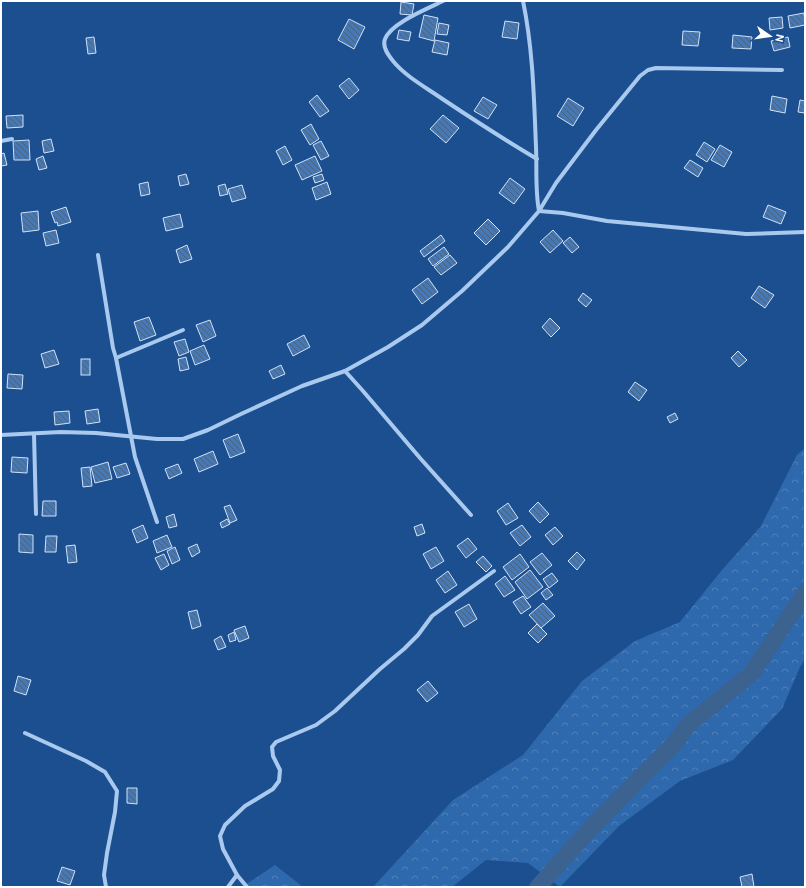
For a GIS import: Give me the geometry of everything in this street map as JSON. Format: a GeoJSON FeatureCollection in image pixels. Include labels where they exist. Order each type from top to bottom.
{"type":"FeatureCollection","features":[{"type":"Feature","properties":{"kind":"street"},"geometry":{"type":"LineString","coordinates":[[443,1],[403,21],[391,30],[384,40],[385,50],[393,62],[406,74],[537,159]]}},
{"type":"Feature","properties":{"kind":"street"},"geometry":{"type":"LineString","coordinates":[[523,1],[531,54],[534,93],[537,198],[539,211]]}},
{"type":"Feature","properties":{"kind":"street"},"geometry":{"type":"LineString","coordinates":[[1,435],[61,432],[96,433],[157,439],[183,439],[208,430],[302,386],[345,371],[388,347],[422,325],[462,291],[508,247],[539,211],[556,183],[596,130],[640,76],[648,70],[656,68],[782,70]]}},
{"type":"Feature","properties":{"kind":"street"},"geometry":{"type":"LineString","coordinates":[[1,141],[12,139]]}},
{"type":"Feature","properties":{"kind":"street"},"geometry":{"type":"LineString","coordinates":[[539,211],[563,213],[607,221],[746,234],[805,232]]}},
{"type":"Feature","properties":{"kind":"street"},"geometry":{"type":"LineString","coordinates":[[98,255],[113,348],[131,437],[157,522]]}},
{"type":"Feature","properties":{"kind":"street"},"geometry":{"type":"LineString","coordinates":[[116,358],[183,330]]}},
{"type":"Feature","properties":{"kind":"street"},"geometry":{"type":"LineString","coordinates":[[345,371],[471,515]]}},
{"type":"Feature","properties":{"kind":"street"},"geometry":{"type":"LineString","coordinates":[[34,434],[36,514]]}},
{"type":"Feature","properties":{"kind":"street"},"geometry":{"type":"LineString","coordinates":[[247,887],[237,876],[223,849],[220,836],[225,825],[246,806],[273,789],[278,781],[280,770],[273,756],[272,747],[276,742],[316,725],[335,712],[380,669],[404,649],[418,635],[432,616],[494,571]]}},
{"type":"Feature","properties":{"kind":"street"},"geometry":{"type":"LineString","coordinates":[[25,733],[86,761],[105,772],[117,791],[115,812],[104,875],[106,887]]}},
{"type":"Feature","properties":{"kind":"street"},"geometry":{"type":"LineString","coordinates":[[228,887],[237,876]]}},
{"type":"Feature","properties":{"kind":"green space"},"geometry":{"type":"Polygon","coordinates":[[[805,448],[805,659],[782,709],[733,760],[680,781],[619,826],[560,887],[528,863],[486,860],[452,887],[373,887],[453,800],[523,755],[582,681],[635,641],[680,622],[722,570],[761,526],[797,455],[805,448]]]}},
{"type":"Feature","properties":{"kind":"green space"},"geometry":{"type":"Polygon","coordinates":[[[275,865],[303,887],[242,887],[275,865]]]}},
{"type":"Feature","properties":{"kind":"building"},"geometry":{"type":"Polygon","coordinates":[[[401,2],[414,4],[412,15],[400,14],[401,2]]]}},
{"type":"Feature","properties":{"kind":"building"},"geometry":{"type":"Polygon","coordinates":[[[804,13],[805,25],[790,28],[788,16],[804,13]]]}},
{"type":"Feature","properties":{"kind":"building"},"geometry":{"type":"Polygon","coordinates":[[[424,15],[438,18],[434,41],[419,37],[424,15]]]}},
{"type":"Feature","properties":{"kind":"building"},"geometry":{"type":"Polygon","coordinates":[[[782,17],[783,28],[770,30],[769,18],[782,17]]]}},
{"type":"Feature","properties":{"kind":"building"},"geometry":{"type":"Polygon","coordinates":[[[349,19],[365,27],[354,49],[338,40],[349,19]]]}},
{"type":"Feature","properties":{"kind":"building"},"geometry":{"type":"Polygon","coordinates":[[[505,21],[519,23],[517,39],[502,37],[505,21]]]}},
{"type":"Feature","properties":{"kind":"building"},"geometry":{"type":"Polygon","coordinates":[[[439,23],[449,25],[447,35],[437,34],[439,23]]]}},
{"type":"Feature","properties":{"kind":"building"},"geometry":{"type":"Polygon","coordinates":[[[399,30],[411,32],[409,41],[397,39],[399,30]]]}},
{"type":"Feature","properties":{"kind":"building"},"geometry":{"type":"Polygon","coordinates":[[[683,31],[700,32],[698,46],[682,45],[683,31]]]}},
{"type":"Feature","properties":{"kind":"building"},"geometry":{"type":"Polygon","coordinates":[[[733,35],[752,37],[751,49],[732,48],[733,35]]]}},
{"type":"Feature","properties":{"kind":"building"},"geometry":{"type":"Polygon","coordinates":[[[94,37],[96,53],[88,54],[86,38],[94,37]]]}},
{"type":"Feature","properties":{"kind":"building"},"geometry":{"type":"Polygon","coordinates":[[[788,37],[790,47],[774,51],[771,41],[788,37]]]}},
{"type":"Feature","properties":{"kind":"building"},"geometry":{"type":"Polygon","coordinates":[[[435,40],[449,43],[447,55],[432,52],[435,40]]]}},
{"type":"Feature","properties":{"kind":"building"},"geometry":{"type":"Polygon","coordinates":[[[349,78],[359,90],[349,99],[339,86],[349,78]]]}},
{"type":"Feature","properties":{"kind":"building"},"geometry":{"type":"Polygon","coordinates":[[[317,95],[329,111],[320,117],[309,102],[317,95]]]}},
{"type":"Feature","properties":{"kind":"building"},"geometry":{"type":"Polygon","coordinates":[[[772,96],[787,99],[785,113],[770,110],[772,96]]]}},
{"type":"Feature","properties":{"kind":"building"},"geometry":{"type":"Polygon","coordinates":[[[483,97],[497,105],[488,119],[474,111],[483,97]]]}},
{"type":"Feature","properties":{"kind":"building"},"geometry":{"type":"Polygon","coordinates":[[[568,98],[584,108],[573,126],[557,116],[568,98]]]}},
{"type":"Feature","properties":{"kind":"building"},"geometry":{"type":"Polygon","coordinates":[[[800,100],[805,101],[805,113],[798,112],[800,100]]]}},
{"type":"Feature","properties":{"kind":"building"},"geometry":{"type":"Polygon","coordinates":[[[23,115],[23,127],[7,128],[6,116],[23,115]]]}},
{"type":"Feature","properties":{"kind":"building"},"geometry":{"type":"Polygon","coordinates":[[[443,115],[459,128],[446,143],[430,129],[443,115]]]}},
{"type":"Feature","properties":{"kind":"building"},"geometry":{"type":"Polygon","coordinates":[[[311,124],[319,139],[310,145],[301,130],[311,124]]]}},
{"type":"Feature","properties":{"kind":"building"},"geometry":{"type":"Polygon","coordinates":[[[51,139],[54,151],[44,153],[42,141],[51,139]]]}},
{"type":"Feature","properties":{"kind":"building"},"geometry":{"type":"Polygon","coordinates":[[[29,140],[30,160],[14,160],[13,141],[29,140]]]}},
{"type":"Feature","properties":{"kind":"building"},"geometry":{"type":"Polygon","coordinates":[[[321,141],[329,156],[321,160],[313,145],[321,141]]]}},
{"type":"Feature","properties":{"kind":"building"},"geometry":{"type":"Polygon","coordinates":[[[704,142],[715,149],[707,162],[696,155],[704,142]]]}},
{"type":"Feature","properties":{"kind":"building"},"geometry":{"type":"Polygon","coordinates":[[[720,145],[732,152],[724,167],[711,160],[720,145]]]}},
{"type":"Feature","properties":{"kind":"building"},"geometry":{"type":"Polygon","coordinates":[[[285,146],[292,160],[283,165],[276,151],[285,146]]]}},
{"type":"Feature","properties":{"kind":"building"},"geometry":{"type":"Polygon","coordinates":[[[4,153],[7,165],[1,166],[1,154],[4,153]]]}},
{"type":"Feature","properties":{"kind":"building"},"geometry":{"type":"Polygon","coordinates":[[[43,156],[47,168],[39,170],[36,159],[43,156]]]}},
{"type":"Feature","properties":{"kind":"building"},"geometry":{"type":"Polygon","coordinates":[[[315,156],[322,171],[302,180],[295,165],[315,156]]]}},
{"type":"Feature","properties":{"kind":"building"},"geometry":{"type":"Polygon","coordinates":[[[690,160],[703,168],[698,177],[684,168],[690,160]]]}},
{"type":"Feature","properties":{"kind":"building"},"geometry":{"type":"Polygon","coordinates":[[[186,174],[189,184],[180,186],[178,176],[186,174]]]}},
{"type":"Feature","properties":{"kind":"building"},"geometry":{"type":"Polygon","coordinates":[[[322,174],[324,180],[315,183],[313,177],[322,174]]]}},
{"type":"Feature","properties":{"kind":"building"},"geometry":{"type":"Polygon","coordinates":[[[510,178],[525,189],[514,204],[499,193],[510,178]]]}},
{"type":"Feature","properties":{"kind":"building"},"geometry":{"type":"Polygon","coordinates":[[[148,182],[150,194],[141,196],[139,184],[148,182]]]}},
{"type":"Feature","properties":{"kind":"building"},"geometry":{"type":"Polygon","coordinates":[[[327,182],[331,194],[316,200],[312,188],[327,182]]]}},
{"type":"Feature","properties":{"kind":"building"},"geometry":{"type":"Polygon","coordinates":[[[225,184],[228,194],[220,196],[218,186],[225,184]]]}},
{"type":"Feature","properties":{"kind":"building"},"geometry":{"type":"Polygon","coordinates":[[[242,185],[246,198],[232,202],[228,189],[242,185]]]}},
{"type":"Feature","properties":{"kind":"building"},"geometry":{"type":"Polygon","coordinates":[[[768,205],[786,212],[781,224],[763,217],[768,205]]]}},
{"type":"Feature","properties":{"kind":"building"},"geometry":{"type":"Polygon","coordinates":[[[66,207],[71,222],[58,226],[57,222],[55,223],[51,212],[66,207]]]}},
{"type":"Feature","properties":{"kind":"building"},"geometry":{"type":"Polygon","coordinates":[[[38,211],[39,230],[23,232],[21,213],[38,211]]]}},
{"type":"Feature","properties":{"kind":"building"},"geometry":{"type":"Polygon","coordinates":[[[180,214],[183,227],[166,231],[163,218],[180,214]]]}},
{"type":"Feature","properties":{"kind":"building"},"geometry":{"type":"Polygon","coordinates":[[[488,219],[500,231],[486,245],[474,233],[488,219]]]}},
{"type":"Feature","properties":{"kind":"building"},"geometry":{"type":"Polygon","coordinates":[[[56,230],[59,243],[46,246],[43,233],[56,230]]]}},
{"type":"Feature","properties":{"kind":"building"},"geometry":{"type":"Polygon","coordinates":[[[553,230],[563,241],[550,253],[540,242],[553,230]]]}},
{"type":"Feature","properties":{"kind":"building"},"geometry":{"type":"Polygon","coordinates":[[[441,235],[445,241],[424,257],[420,251],[441,235]]]}},
{"type":"Feature","properties":{"kind":"building"},"geometry":{"type":"Polygon","coordinates":[[[570,237],[579,247],[572,253],[563,243],[570,237]]]}},
{"type":"Feature","properties":{"kind":"building"},"geometry":{"type":"Polygon","coordinates":[[[187,245],[192,259],[180,263],[176,250],[187,245]]]}},
{"type":"Feature","properties":{"kind":"building"},"geometry":{"type":"Polygon","coordinates":[[[444,247],[449,254],[433,266],[428,259],[444,247]]]}},
{"type":"Feature","properties":{"kind":"building"},"geometry":{"type":"Polygon","coordinates":[[[450,255],[457,263],[441,275],[434,267],[450,255]]]}},
{"type":"Feature","properties":{"kind":"building"},"geometry":{"type":"Polygon","coordinates":[[[428,278],[438,292],[422,304],[412,290],[428,278]]]}},
{"type":"Feature","properties":{"kind":"building"},"geometry":{"type":"Polygon","coordinates":[[[759,286],[774,295],[765,308],[751,298],[759,286]]]}},
{"type":"Feature","properties":{"kind":"building"},"geometry":{"type":"Polygon","coordinates":[[[583,293],[592,300],[586,307],[578,300],[583,293]]]}},
{"type":"Feature","properties":{"kind":"building"},"geometry":{"type":"Polygon","coordinates":[[[149,317],[156,335],[140,341],[134,322],[149,317]]]}},
{"type":"Feature","properties":{"kind":"building"},"geometry":{"type":"Polygon","coordinates":[[[550,318],[560,328],[551,337],[542,327],[550,318]]]}},
{"type":"Feature","properties":{"kind":"building"},"geometry":{"type":"Polygon","coordinates":[[[210,320],[216,336],[203,342],[196,325],[210,320]]]}},
{"type":"Feature","properties":{"kind":"building"},"geometry":{"type":"Polygon","coordinates":[[[304,335],[310,347],[293,356],[287,344],[304,335]]]}},
{"type":"Feature","properties":{"kind":"building"},"geometry":{"type":"Polygon","coordinates":[[[185,339],[189,352],[179,356],[174,342],[185,339]]]}},
{"type":"Feature","properties":{"kind":"building"},"geometry":{"type":"Polygon","coordinates":[[[204,345],[210,359],[195,365],[190,351],[204,345]]]}},
{"type":"Feature","properties":{"kind":"building"},"geometry":{"type":"Polygon","coordinates":[[[54,350],[59,364],[45,368],[41,354],[54,350]]]}},
{"type":"Feature","properties":{"kind":"building"},"geometry":{"type":"Polygon","coordinates":[[[738,351],[747,360],[739,367],[731,358],[738,351]]]}},
{"type":"Feature","properties":{"kind":"building"},"geometry":{"type":"Polygon","coordinates":[[[186,357],[189,369],[180,371],[178,359],[186,357]]]}},
{"type":"Feature","properties":{"kind":"building"},"geometry":{"type":"Polygon","coordinates":[[[81,359],[90,359],[90,375],[81,375],[81,359]]]}},
{"type":"Feature","properties":{"kind":"building"},"geometry":{"type":"Polygon","coordinates":[[[281,365],[285,374],[273,379],[269,371],[281,365]]]}},
{"type":"Feature","properties":{"kind":"building"},"geometry":{"type":"Polygon","coordinates":[[[8,374],[23,375],[22,389],[7,388],[8,374]]]}},
{"type":"Feature","properties":{"kind":"building"},"geometry":{"type":"Polygon","coordinates":[[[635,382],[647,390],[639,401],[628,392],[635,382]]]}},
{"type":"Feature","properties":{"kind":"building"},"geometry":{"type":"Polygon","coordinates":[[[98,409],[100,422],[87,424],[85,411],[98,409]]]}},
{"type":"Feature","properties":{"kind":"building"},"geometry":{"type":"Polygon","coordinates":[[[69,411],[70,423],[55,425],[54,412],[69,411]]]}},
{"type":"Feature","properties":{"kind":"building"},"geometry":{"type":"Polygon","coordinates":[[[675,413],[678,419],[670,423],[667,417],[675,413]]]}},
{"type":"Feature","properties":{"kind":"building"},"geometry":{"type":"Polygon","coordinates":[[[238,434],[245,452],[230,458],[223,440],[238,434]]]}},
{"type":"Feature","properties":{"kind":"building"},"geometry":{"type":"Polygon","coordinates":[[[213,451],[218,464],[199,472],[194,459],[213,451]]]}},
{"type":"Feature","properties":{"kind":"building"},"geometry":{"type":"Polygon","coordinates":[[[12,457],[28,458],[27,473],[11,472],[12,457]]]}},
{"type":"Feature","properties":{"kind":"building"},"geometry":{"type":"Polygon","coordinates":[[[108,462],[112,479],[95,483],[91,467],[108,462]]]}},
{"type":"Feature","properties":{"kind":"building"},"geometry":{"type":"Polygon","coordinates":[[[126,463],[130,474],[117,478],[113,467],[126,463]]]}},
{"type":"Feature","properties":{"kind":"building"},"geometry":{"type":"Polygon","coordinates":[[[178,464],[182,473],[169,479],[165,469],[178,464]]]}},
{"type":"Feature","properties":{"kind":"building"},"geometry":{"type":"Polygon","coordinates":[[[90,467],[92,486],[83,487],[81,468],[90,467]]]}},
{"type":"Feature","properties":{"kind":"building"},"geometry":{"type":"Polygon","coordinates":[[[43,501],[56,501],[56,516],[42,516],[43,501]]]}},
{"type":"Feature","properties":{"kind":"building"},"geometry":{"type":"Polygon","coordinates":[[[538,502],[549,514],[540,523],[529,511],[538,502]]]}},
{"type":"Feature","properties":{"kind":"building"},"geometry":{"type":"Polygon","coordinates":[[[508,503],[518,518],[506,525],[497,511],[508,503]]]}},
{"type":"Feature","properties":{"kind":"building"},"geometry":{"type":"Polygon","coordinates":[[[230,505],[237,520],[230,523],[224,507],[230,505]]]}},
{"type":"Feature","properties":{"kind":"building"},"geometry":{"type":"Polygon","coordinates":[[[174,514],[177,526],[169,528],[166,517],[174,514]]]}},
{"type":"Feature","properties":{"kind":"building"},"geometry":{"type":"Polygon","coordinates":[[[227,519],[230,524],[222,528],[220,523],[227,519]]]}},
{"type":"Feature","properties":{"kind":"building"},"geometry":{"type":"Polygon","coordinates":[[[422,524],[425,533],[417,536],[414,527],[422,524]]]}},
{"type":"Feature","properties":{"kind":"building"},"geometry":{"type":"Polygon","coordinates":[[[143,525],[148,538],[137,543],[132,530],[143,525]]]}},
{"type":"Feature","properties":{"kind":"building"},"geometry":{"type":"Polygon","coordinates":[[[522,525],[531,537],[520,546],[510,533],[522,525]]]}},
{"type":"Feature","properties":{"kind":"building"},"geometry":{"type":"Polygon","coordinates":[[[555,527],[563,536],[553,545],[545,535],[555,527]]]}},
{"type":"Feature","properties":{"kind":"building"},"geometry":{"type":"Polygon","coordinates":[[[19,534],[33,535],[33,553],[19,552],[19,534]]]}},
{"type":"Feature","properties":{"kind":"building"},"geometry":{"type":"Polygon","coordinates":[[[167,535],[172,547],[157,553],[153,541],[167,535]]]}},
{"type":"Feature","properties":{"kind":"building"},"geometry":{"type":"Polygon","coordinates":[[[46,536],[57,536],[56,552],[45,552],[46,536]]]}},
{"type":"Feature","properties":{"kind":"building"},"geometry":{"type":"Polygon","coordinates":[[[468,538],[477,549],[466,558],[457,546],[468,538]]]}},
{"type":"Feature","properties":{"kind":"building"},"geometry":{"type":"Polygon","coordinates":[[[197,544],[200,552],[192,557],[188,548],[197,544]]]}},
{"type":"Feature","properties":{"kind":"building"},"geometry":{"type":"Polygon","coordinates":[[[75,545],[77,562],[68,563],[66,546],[75,545]]]}},
{"type":"Feature","properties":{"kind":"building"},"geometry":{"type":"Polygon","coordinates":[[[175,547],[180,560],[172,564],[167,551],[175,547]]]}},
{"type":"Feature","properties":{"kind":"building"},"geometry":{"type":"Polygon","coordinates":[[[436,547],[444,561],[431,569],[423,554],[436,547]]]}},
{"type":"Feature","properties":{"kind":"building"},"geometry":{"type":"Polygon","coordinates":[[[577,552],[585,560],[577,570],[568,561],[577,552]]]}},
{"type":"Feature","properties":{"kind":"building"},"geometry":{"type":"Polygon","coordinates":[[[542,553],[552,565],[540,575],[530,562],[542,553]]]}},
{"type":"Feature","properties":{"kind":"building"},"geometry":{"type":"Polygon","coordinates":[[[164,554],[169,565],[161,570],[155,558],[164,554]]]}},
{"type":"Feature","properties":{"kind":"building"},"geometry":{"type":"Polygon","coordinates":[[[520,554],[529,567],[512,580],[503,567],[520,554]]]}},
{"type":"Feature","properties":{"kind":"building"},"geometry":{"type":"Polygon","coordinates":[[[483,556],[492,566],[486,572],[476,562],[483,556]]]}},
{"type":"Feature","properties":{"kind":"building"},"geometry":{"type":"Polygon","coordinates":[[[530,570],[543,587],[527,599],[515,582],[530,570]]]}},
{"type":"Feature","properties":{"kind":"building"},"geometry":{"type":"Polygon","coordinates":[[[448,571],[457,585],[445,593],[436,580],[448,571]]]}},
{"type":"Feature","properties":{"kind":"building"},"geometry":{"type":"Polygon","coordinates":[[[552,573],[558,581],[549,588],[543,579],[552,573]]]}},
{"type":"Feature","properties":{"kind":"building"},"geometry":{"type":"Polygon","coordinates":[[[505,576],[515,590],[504,597],[495,584],[505,576]]]}},
{"type":"Feature","properties":{"kind":"building"},"geometry":{"type":"Polygon","coordinates":[[[547,588],[553,595],[546,600],[541,593],[547,588]]]}},
{"type":"Feature","properties":{"kind":"building"},"geometry":{"type":"Polygon","coordinates":[[[523,596],[531,607],[521,614],[513,602],[523,596]]]}},
{"type":"Feature","properties":{"kind":"building"},"geometry":{"type":"Polygon","coordinates":[[[543,603],[555,616],[541,628],[529,615],[543,603]]]}},
{"type":"Feature","properties":{"kind":"building"},"geometry":{"type":"Polygon","coordinates":[[[469,604],[477,619],[464,627],[455,612],[469,604]]]}},
{"type":"Feature","properties":{"kind":"building"},"geometry":{"type":"Polygon","coordinates":[[[197,610],[201,626],[192,629],[188,612],[197,610]]]}},
{"type":"Feature","properties":{"kind":"building"},"geometry":{"type":"Polygon","coordinates":[[[537,624],[547,634],[538,643],[528,633],[537,624]]]}},
{"type":"Feature","properties":{"kind":"building"},"geometry":{"type":"Polygon","coordinates":[[[245,626],[249,638],[239,642],[234,630],[245,626]]]}},
{"type":"Feature","properties":{"kind":"building"},"geometry":{"type":"Polygon","coordinates":[[[234,632],[236,640],[230,642],[228,635],[234,632]]]}},
{"type":"Feature","properties":{"kind":"building"},"geometry":{"type":"Polygon","coordinates":[[[221,636],[226,647],[218,650],[214,640],[221,636]]]}},
{"type":"Feature","properties":{"kind":"building"},"geometry":{"type":"Polygon","coordinates":[[[18,676],[31,680],[26,695],[14,691],[18,676]]]}},
{"type":"Feature","properties":{"kind":"building"},"geometry":{"type":"Polygon","coordinates":[[[428,681],[438,693],[427,702],[417,690],[428,681]]]}},
{"type":"Feature","properties":{"kind":"building"},"geometry":{"type":"Polygon","coordinates":[[[127,788],[137,788],[137,804],[127,803],[127,788]]]}},
{"type":"Feature","properties":{"kind":"building"},"geometry":{"type":"Polygon","coordinates":[[[62,867],[75,871],[70,885],[57,881],[62,867]]]}},
{"type":"Feature","properties":{"kind":"building"},"geometry":{"type":"Polygon","coordinates":[[[752,874],[754,887],[742,887],[740,877],[752,874]]]}},
{"type":"Feature","properties":{"kind":"waterway"},"geometry":{"type":"LineString","coordinates":[[538,887],[591,828],[674,744],[688,725],[751,674],[805,593]]}}]}
